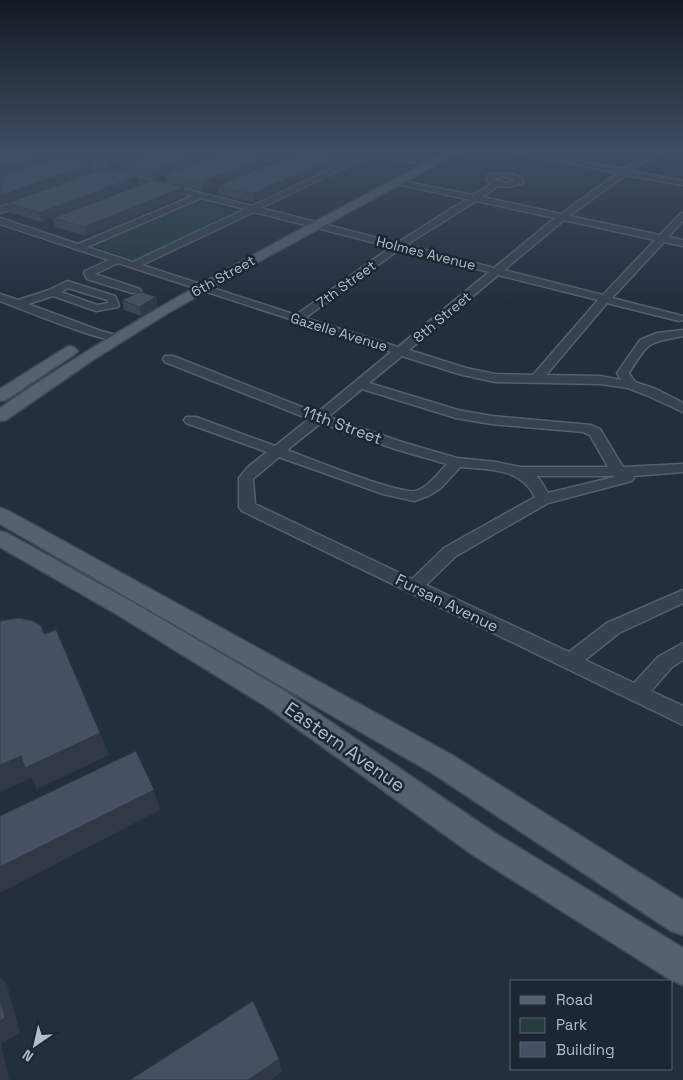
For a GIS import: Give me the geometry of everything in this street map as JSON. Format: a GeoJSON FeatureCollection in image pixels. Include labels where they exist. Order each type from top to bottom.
{"type":"FeatureCollection","features":[{"type":"Feature","properties":{"kind":"main road","name":"6th Street"},"geometry":{"type":"LineString","coordinates":[[0,416],[117,327],[350,201]]}},
{"type":"Feature","properties":{"kind":"main road","name":"6th Street"},"geometry":{"type":"LineString","coordinates":[[310,224],[358,201]]}},
{"type":"Feature","properties":{"kind":"main road","name":"6th Street"},"geometry":{"type":"LineString","coordinates":[[0,396],[97,333],[117,327],[197,285]]}},
{"type":"Feature","properties":{"kind":"main road","name":"Eastern Avenue"},"geometry":{"type":"LineString","coordinates":[[0,515],[442,764],[683,919]]}},
{"type":"Feature","properties":{"kind":"main road","name":"Eastern Avenue"},"geometry":{"type":"LineString","coordinates":[[0,538],[126,609],[276,699],[484,844],[683,968]]}},
{"type":"Feature","properties":{"kind":"street"},"geometry":{"type":"LineString","coordinates":[[0,210],[24,201]]}},
{"type":"Feature","properties":{"kind":"street"},"geometry":{"type":"LineString","coordinates":[[80,246],[187,201]]}},
{"type":"Feature","properties":{"kind":"street","name":"Holmes Avenue"},"geometry":{"type":"LineString","coordinates":[[222,201],[605,299],[681,316]]}},
{"type":"Feature","properties":{"kind":"street"},"geometry":{"type":"LineString","coordinates":[[132,266],[268,201]]}},
{"type":"Feature","properties":{"kind":"street","name":"7th Street"},"geometry":{"type":"LineString","coordinates":[[297,319],[399,246],[468,201]]}},
{"type":"Feature","properties":{"kind":"street"},"geometry":{"type":"LineString","coordinates":[[489,201],[683,243]]}},
{"type":"Feature","properties":{"kind":"street","name":"8th Street"},"geometry":{"type":"LineString","coordinates":[[253,470],[583,201]]}},
{"type":"Feature","properties":{"kind":"street"},"geometry":{"type":"LineString","coordinates":[[536,379],[660,238],[683,216]]}},
{"type":"Feature","properties":{"kind":"street","name":"Gazelle Avenue"},"geometry":{"type":"LineString","coordinates":[[0,221],[80,246],[132,266],[197,285],[462,371],[495,378],[600,380],[630,385],[681,403]]}},
{"type":"Feature","properties":{"kind":"street"},"geometry":{"type":"LineString","coordinates":[[31,231],[48,224]]}},
{"type":"Feature","properties":{"kind":"street"},"geometry":{"type":"LineString","coordinates":[[117,260],[89,273],[91,277],[136,291]]}},
{"type":"Feature","properties":{"kind":"street"},"geometry":{"type":"LineString","coordinates":[[17,304],[53,292]]}},
{"type":"Feature","properties":{"kind":"street"},"geometry":{"type":"LineString","coordinates":[[0,297],[97,333]]}},
{"type":"Feature","properties":{"kind":"street"},"geometry":{"type":"LineString","coordinates":[[630,385],[623,374],[643,342],[655,336],[682,334],[677,325],[681,316]]}},
{"type":"Feature","properties":{"kind":"street","name":"11th Street"},"geometry":{"type":"LineString","coordinates":[[169,359],[319,418],[400,446],[456,462],[496,466],[520,472],[622,475],[683,468]]}},
{"type":"Feature","properties":{"kind":"street"},"geometry":{"type":"LineString","coordinates":[[360,384],[456,414],[492,420],[586,428],[595,432],[622,475]]}},
{"type":"Feature","properties":{"kind":"street"},"geometry":{"type":"LineString","coordinates":[[191,420],[388,491],[414,496],[435,486],[456,462]]}},
{"type":"Feature","properties":{"kind":"street","name":"Fursan Avenue"},"geometry":{"type":"LineString","coordinates":[[253,470],[246,478],[247,507],[683,716]]}},
{"type":"Feature","properties":{"kind":"street","name":"11th Street"},"geometry":{"type":"LineString","coordinates":[[520,472],[535,483],[543,499]]}},
{"type":"Feature","properties":{"kind":"street","name":"11th Street"},"geometry":{"type":"LineString","coordinates":[[414,587],[450,552],[543,499],[622,475]]}},
{"type":"Feature","properties":{"kind":"street"},"geometry":{"type":"LineString","coordinates":[[570,662],[613,628],[683,596]]}},
{"type":"Feature","properties":{"kind":"street"},"geometry":{"type":"LineString","coordinates":[[637,694],[665,662],[683,650]]}},
{"type":"Feature","properties":{"kind":"green space"},"geometry":{"type":"Polygon","coordinates":[[[190,201],[204,201],[238,211],[135,260],[91,245],[190,201]]]}},
{"type":"Feature","properties":{"kind":"building"},"geometry":{"type":"Polygon","coordinates":[[[12,201],[70,201],[39,213],[7,203],[12,201]]]}},
{"type":"Feature","properties":{"kind":"building"},"geometry":{"type":"Polygon","coordinates":[[[97,201],[148,201],[84,227],[53,218],[97,201]]]}},
{"type":"Feature","properties":{"kind":"building"},"geometry":{"type":"Polygon","coordinates":[[[141,292],[156,297],[139,307],[122,300],[141,292]]]}},
{"type":"Feature","properties":{"kind":"building"},"geometry":{"type":"Polygon","coordinates":[[[19,618],[33,621],[41,626],[44,634],[56,630],[100,733],[25,768],[21,756],[0,765],[0,621],[19,618]]]}},
{"type":"Feature","properties":{"kind":"building"},"geometry":{"type":"Polygon","coordinates":[[[136,751],[154,790],[0,867],[0,816],[136,751]]]}},
{"type":"Feature","properties":{"kind":"building"},"geometry":{"type":"Polygon","coordinates":[[[0,999],[5,1018],[0,1021],[0,999]]]}},
{"type":"Feature","properties":{"kind":"building"},"geometry":{"type":"Polygon","coordinates":[[[253,1001],[279,1059],[248,1080],[130,1080],[253,1001]]]}}]}
